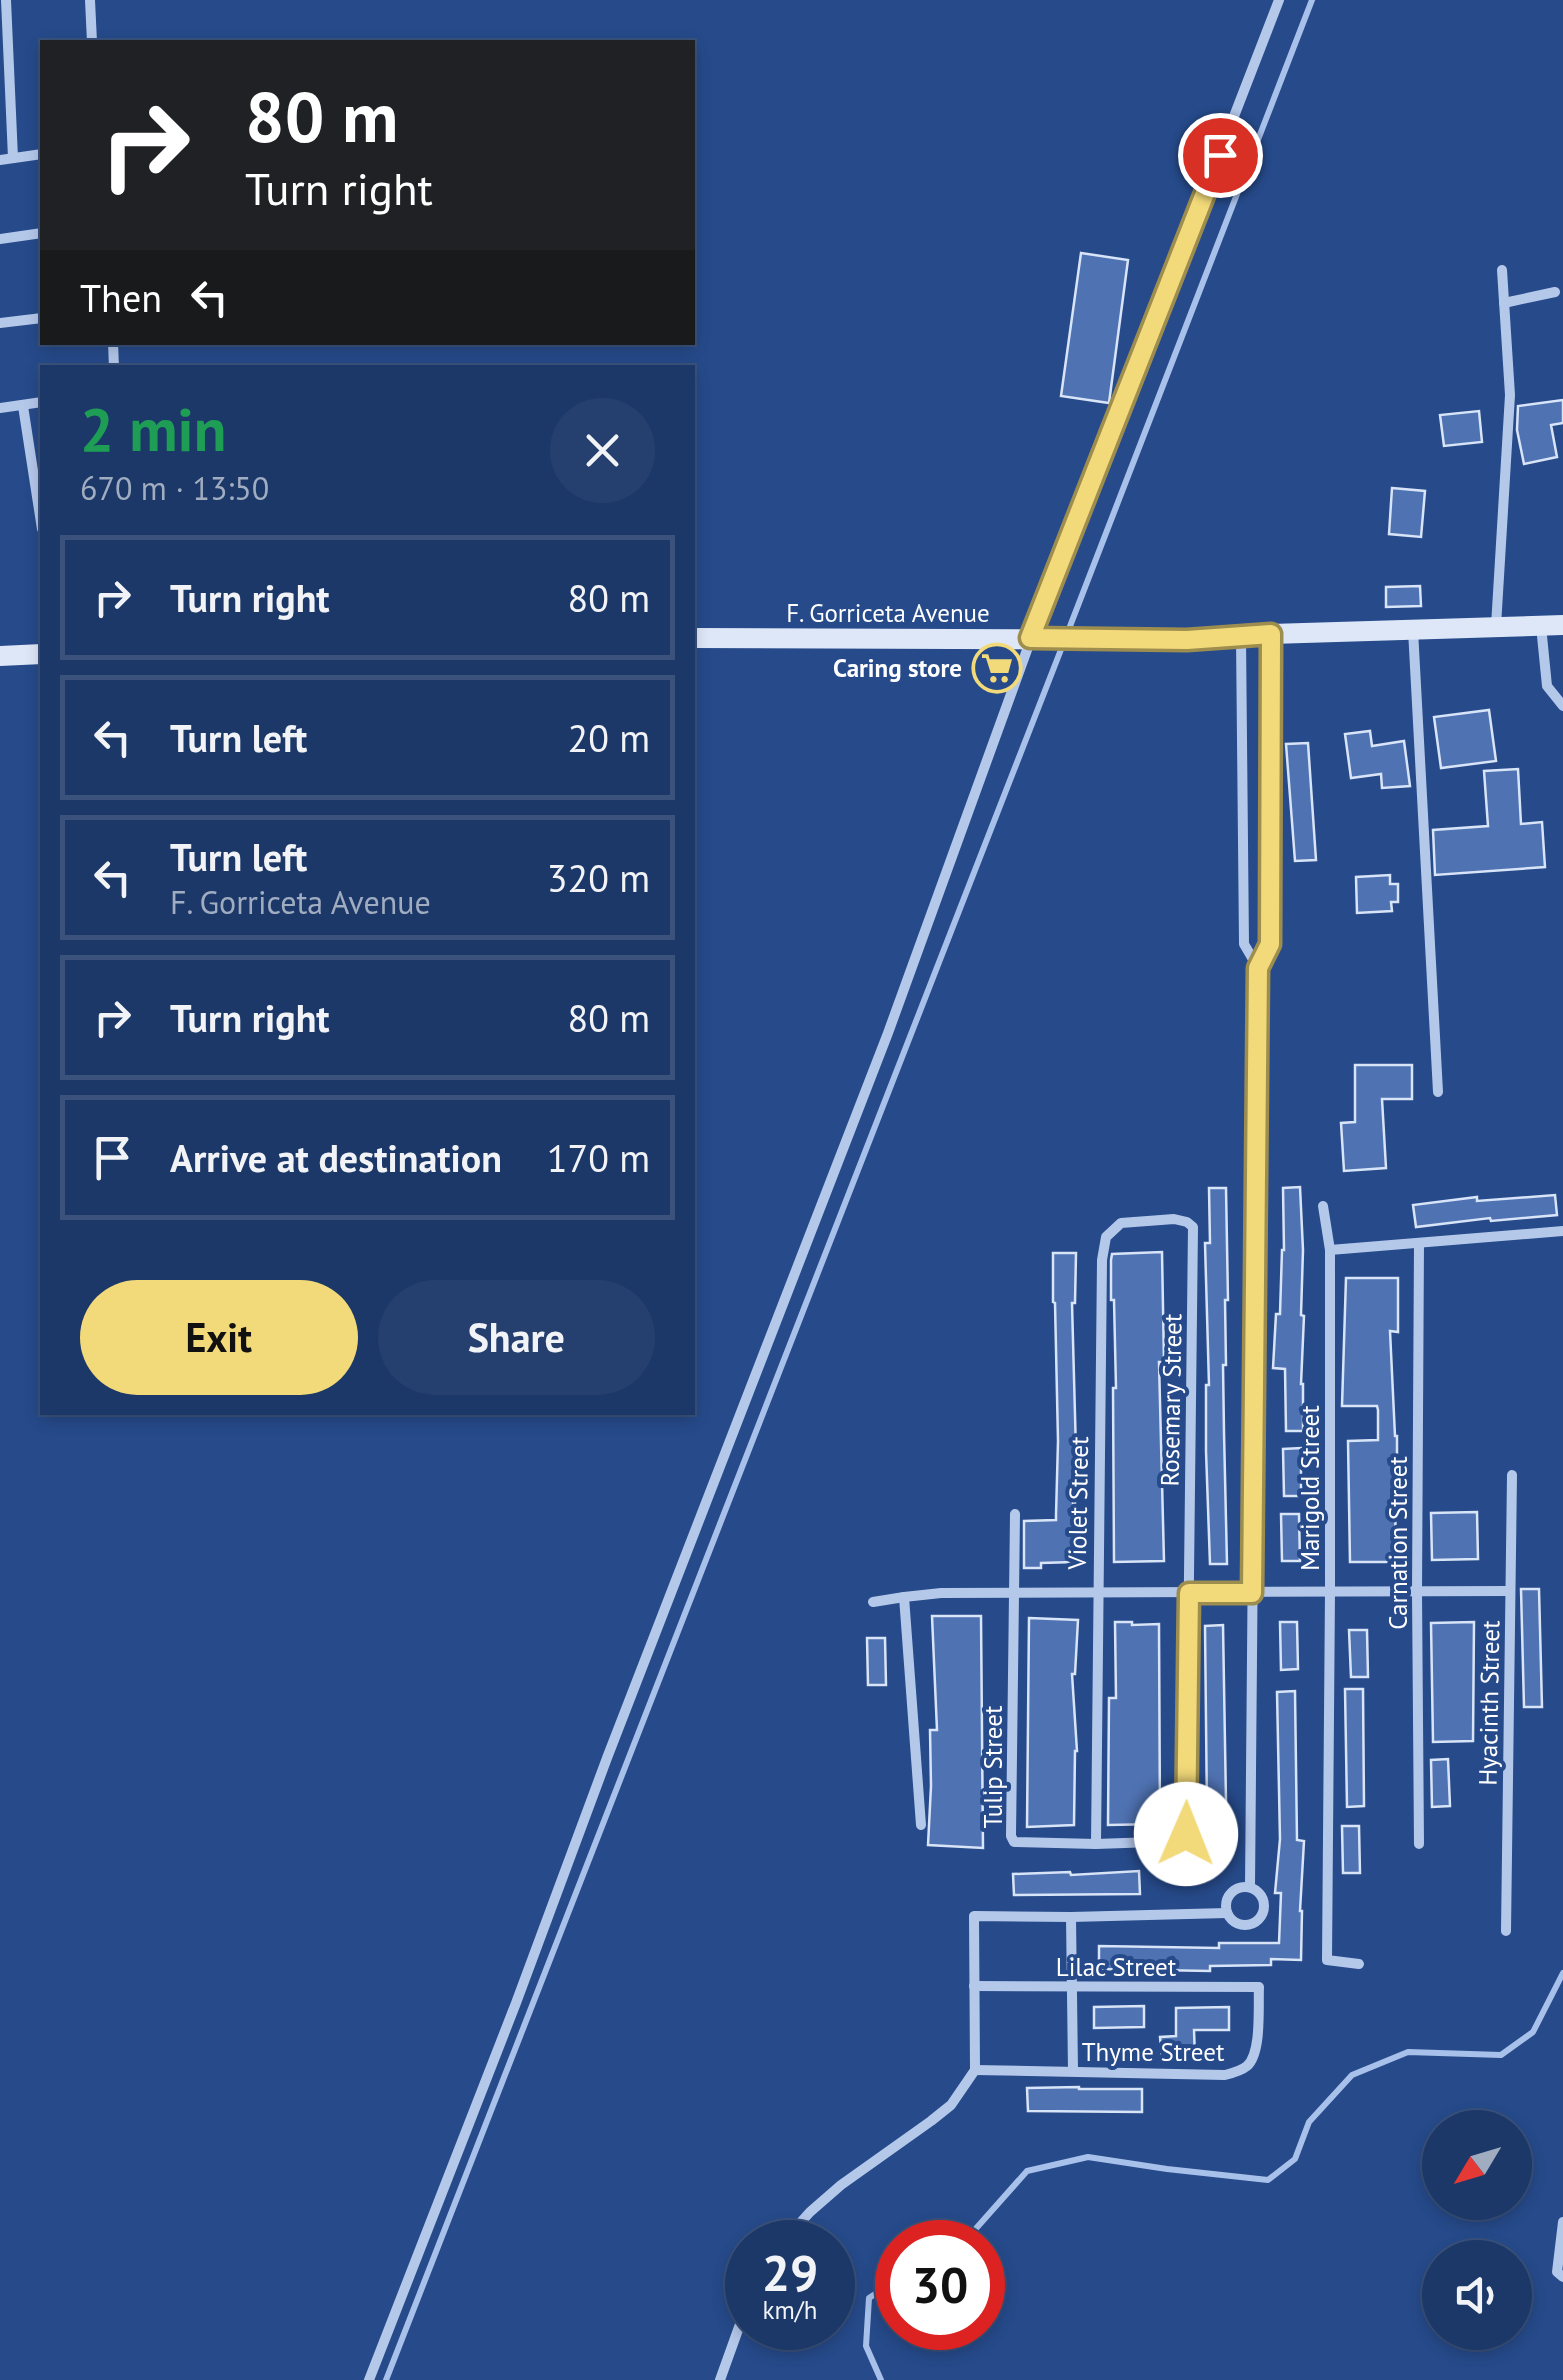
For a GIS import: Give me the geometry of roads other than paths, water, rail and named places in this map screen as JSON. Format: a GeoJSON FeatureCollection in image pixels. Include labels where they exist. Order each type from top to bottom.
{"type":"FeatureCollection","features":[{"type":"Feature","properties":{"kind":"main road","name":"F. Gorriceta Avenue"},"geometry":{"type":"LineString","coordinates":[[695,638],[1169,640],[1563,625]]}},
{"type":"Feature","properties":{"kind":"main road"},"geometry":{"type":"LineString","coordinates":[[0,656],[40,654]]}},
{"type":"Feature","properties":{"kind":"street"},"geometry":{"type":"LineString","coordinates":[[6,0],[13,158]]}},
{"type":"Feature","properties":{"kind":"street"},"geometry":{"type":"LineString","coordinates":[[90,0],[92,40]]}},
{"type":"Feature","properties":{"kind":"street"},"geometry":{"type":"LineString","coordinates":[[369,2380],[888,1033],[1030,638],[1279,0]]}},
{"type":"Feature","properties":{"kind":"street"},"geometry":{"type":"LineString","coordinates":[[0,160],[40,154]]}},
{"type":"Feature","properties":{"kind":"street"},"geometry":{"type":"LineString","coordinates":[[0,239],[40,233]]}},
{"type":"Feature","properties":{"kind":"street"},"geometry":{"type":"LineString","coordinates":[[1496,628],[1510,395],[1502,270]]}},
{"type":"Feature","properties":{"kind":"street"},"geometry":{"type":"LineString","coordinates":[[1504,304],[1556,292]]}},
{"type":"Feature","properties":{"kind":"street"},"geometry":{"type":"LineString","coordinates":[[0,324],[40,318]]}},
{"type":"Feature","properties":{"kind":"street"},"geometry":{"type":"LineString","coordinates":[[0,408],[40,402]]}},
{"type":"Feature","properties":{"kind":"street"},"geometry":{"type":"LineString","coordinates":[[23,406],[40,516]]}},
{"type":"Feature","properties":{"kind":"street"},"geometry":{"type":"LineString","coordinates":[[1541,626],[1547,686],[1563,706]]}},
{"type":"Feature","properties":{"kind":"street"},"geometry":{"type":"LineString","coordinates":[[1413,630],[1438,1092]]}},
{"type":"Feature","properties":{"kind":"street"},"geometry":{"type":"LineString","coordinates":[[1250,1887],[1258,968],[1270,944],[1271,634]]}},
{"type":"Feature","properties":{"kind":"street"},"geometry":{"type":"LineString","coordinates":[[1241,636],[1244,944],[1258,968]]}},
{"type":"Feature","properties":{"kind":"street","name":"Marigold Street"},"geometry":{"type":"LineString","coordinates":[[1324,1206],[1330,1250],[1326,1960],[1359,1964]]}},
{"type":"Feature","properties":{"kind":"street","name":"Violet Street"},"geometry":{"type":"LineString","coordinates":[[1096,1844],[1102,1260],[1109,1233],[1121,1223],[1174,1219]]}},
{"type":"Feature","properties":{"kind":"street","name":"Rosemary Street"},"geometry":{"type":"LineString","coordinates":[[1174,1219],[1188,1222],[1193,1228],[1189,1593]]}},
{"type":"Feature","properties":{"kind":"street"},"geometry":{"type":"LineString","coordinates":[[1330,1250],[1563,1231]]}},
{"type":"Feature","properties":{"kind":"street","name":"Carnation Street"},"geometry":{"type":"LineString","coordinates":[[1419,1243],[1420,1844]]}},
{"type":"Feature","properties":{"kind":"street","name":"Hyacinth Street"},"geometry":{"type":"LineString","coordinates":[[1506,1930],[1512,1475]]}},
{"type":"Feature","properties":{"kind":"street","name":"Tulip Street"},"geometry":{"type":"LineString","coordinates":[[1015,1514],[1012,1836],[1018,1844],[1182,1841],[1186,1834],[1189,1593]]}},
{"type":"Feature","properties":{"kind":"street"},"geometry":{"type":"LineString","coordinates":[[873,1602],[941,1594],[1510,1591]]}},
{"type":"Feature","properties":{"kind":"street"},"geometry":{"type":"LineString","coordinates":[[904,1596],[921,1825]]}},
{"type":"Feature","properties":{"kind":"street"},"geometry":{"type":"LineString","coordinates":[[1250,1887],[1264,1903],[1262,1914],[1250,1924],[1240,1924],[1226,1906],[1230,1893],[1250,1887]]}},
{"type":"Feature","properties":{"kind":"street"},"geometry":{"type":"LineString","coordinates":[[803,2220],[841,2185],[951,2104],[975,2070],[974,1916],[1228,1913]]}},
{"type":"Feature","properties":{"kind":"street"},"geometry":{"type":"LineString","coordinates":[[1071,1917],[1073,2071]]}},
{"type":"Feature","properties":{"kind":"street","name":"Lilac Street"},"geometry":{"type":"LineString","coordinates":[[974,1986],[1259,1987]]}},
{"type":"Feature","properties":{"kind":"street","name":"Thyme Street"},"geometry":{"type":"LineString","coordinates":[[975,2070],[1225,2075],[1237,2072],[1253,2059],[1256,2049],[1259,1987]]}},
{"type":"Feature","properties":{"kind":"street"},"geometry":{"type":"LineString","coordinates":[[1563,2222],[1557,2260],[1558,2272],[1563,2276]]}},
{"type":"Feature","properties":{"kind":"street"},"geometry":{"type":"LineString","coordinates":[[720,2380],[731,2350]]}},
{"type":"Feature","properties":{"kind":"waterway"},"geometry":{"type":"LineString","coordinates":[[1067,634],[1312,0]]}},
{"type":"Feature","properties":{"kind":"waterway"},"geometry":{"type":"LineString","coordinates":[[386,2380],[1062,647]]}},
{"type":"Feature","properties":{"kind":"waterway"},"geometry":{"type":"LineString","coordinates":[[984,2220],[1027,2171],[1088,2157],[1268,2180],[1295,2159],[1309,2122],[1352,2075],[1408,2052],[1501,2055],[1533,2032],[1563,1973]]}},
{"type":"Feature","properties":{"kind":"waterway"},"geometry":{"type":"LineString","coordinates":[[875,2294],[869,2298],[866,2346],[881,2380]]}},
{"type":"Feature","properties":{"kind":"place","name":"Caring store"},"geometry":{"type":"Point","coordinates":[997,668]}}]}
